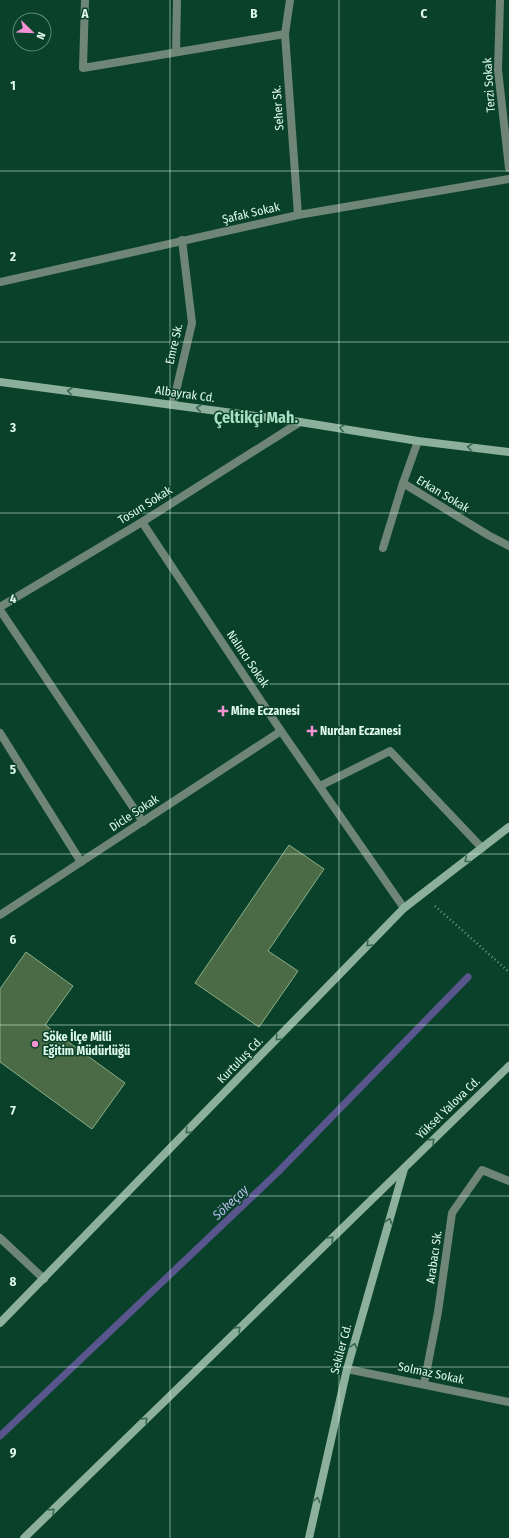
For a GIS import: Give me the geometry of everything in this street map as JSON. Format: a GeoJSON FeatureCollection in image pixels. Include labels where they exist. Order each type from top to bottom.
{"type":"FeatureCollection","features":[{"type":"Feature","properties":{"kind":"main road","name":"Albayrak Cd."},"geometry":{"type":"LineString","coordinates":[[0,382],[173,404],[418,441],[509,452]]}},
{"type":"Feature","properties":{"kind":"main road","name":"Kurtuluş Cd."},"geometry":{"type":"LineString","coordinates":[[0,1323],[404,908],[509,827]]}},
{"type":"Feature","properties":{"kind":"main road","name":"Yüksel Yalova Cd."},"geometry":{"type":"LineString","coordinates":[[27,1537],[509,1066]]}},
{"type":"Feature","properties":{"kind":"main road","name":"Sekiler Cd."},"geometry":{"type":"LineString","coordinates":[[309,1538],[347,1368],[404,1168]]}},
{"type":"Feature","properties":{"kind":"street"},"geometry":{"type":"LineString","coordinates":[[85,0],[83,68],[285,34]]}},
{"type":"Feature","properties":{"kind":"street"},"geometry":{"type":"LineString","coordinates":[[176,52],[177,0]]}},
{"type":"Feature","properties":{"kind":"street","name":"Seher Sk."},"geometry":{"type":"LineString","coordinates":[[290,0],[285,34],[298,214]]}},
{"type":"Feature","properties":{"kind":"street","name":"Terzi Sokak"},"geometry":{"type":"LineString","coordinates":[[500,0],[498,70],[509,168]]}},
{"type":"Feature","properties":{"kind":"street","name":"Şafak Sokak"},"geometry":{"type":"LineString","coordinates":[[0,282],[298,214],[509,179]]}},
{"type":"Feature","properties":{"kind":"street","name":"Emre Sk."},"geometry":{"type":"LineString","coordinates":[[173,404],[192,323],[182,240]]}},
{"type":"Feature","properties":{"kind":"street","name":"Tosun Sokak"},"geometry":{"type":"LineString","coordinates":[[0,606],[142,522],[300,422]]}},
{"type":"Feature","properties":{"kind":"street","name":"Erkan Sokak"},"geometry":{"type":"LineString","coordinates":[[418,441],[403,483],[509,546]]}},
{"type":"Feature","properties":{"kind":"street"},"geometry":{"type":"LineString","coordinates":[[383,548],[403,483]]}},
{"type":"Feature","properties":{"kind":"street","name":"Nalıncı Sokak"},"geometry":{"type":"LineString","coordinates":[[142,522],[281,731],[404,908]]}},
{"type":"Feature","properties":{"kind":"street"},"geometry":{"type":"LineString","coordinates":[[0,610],[142,822]]}},
{"type":"Feature","properties":{"kind":"street","name":"Dicle Sokak"},"geometry":{"type":"LineString","coordinates":[[0,916],[281,731]]}},
{"type":"Feature","properties":{"kind":"street"},"geometry":{"type":"LineString","coordinates":[[0,733],[81,862]]}},
{"type":"Feature","properties":{"kind":"street"},"geometry":{"type":"LineString","coordinates":[[320,786],[390,750],[482,848]]}},
{"type":"Feature","properties":{"kind":"street","name":"Arabacı Sk."},"geometry":{"type":"LineString","coordinates":[[424,1384],[438,1312],[452,1213],[482,1170],[509,1181]]}},
{"type":"Feature","properties":{"kind":"street"},"geometry":{"type":"LineString","coordinates":[[0,1238],[44,1279]]}},
{"type":"Feature","properties":{"kind":"street","name":"Solmaz Sokak"},"geometry":{"type":"LineString","coordinates":[[347,1368],[509,1402]]}},
{"type":"Feature","properties":{"kind":"path"},"geometry":{"type":"LineString","coordinates":[[422,895],[509,972]]}},
{"type":"Feature","properties":{"kind":"building"},"geometry":{"type":"Polygon","coordinates":[[[289,845],[324,869],[268,951],[298,971],[259,1027],[195,983],[289,845]]]}},
{"type":"Feature","properties":{"kind":"building","name":"Söke İlçe Milli Eğitim Müdürlüğü"},"geometry":{"type":"Polygon","coordinates":[[[26,952],[73,986],[45,1025],[125,1083],[92,1129],[0,1062],[0,989],[26,952]]]}},
{"type":"Feature","properties":{"kind":"waterway","name":"Sökeçay"},"geometry":{"type":"LineString","coordinates":[[0,1436],[277,1173],[468,977]]}},
{"type":"Feature","properties":{"kind":"place","name":"Mine Eczanesi"},"geometry":{"type":"Point","coordinates":[223,711]}},
{"type":"Feature","properties":{"kind":"place","name":"Nurdan Eczanesi"},"geometry":{"type":"Point","coordinates":[312,731]}},
{"type":"Feature","properties":{"kind":"place","name":"Söke İlçe Milli Eğitim Müdürlüğü"},"geometry":{"type":"Point","coordinates":[35,1044]}},
{"type":"Feature","properties":{"kind":"district","name":"Çeltikçi Mah."},"geometry":{"type":"Point","coordinates":[256,417]}}]}
